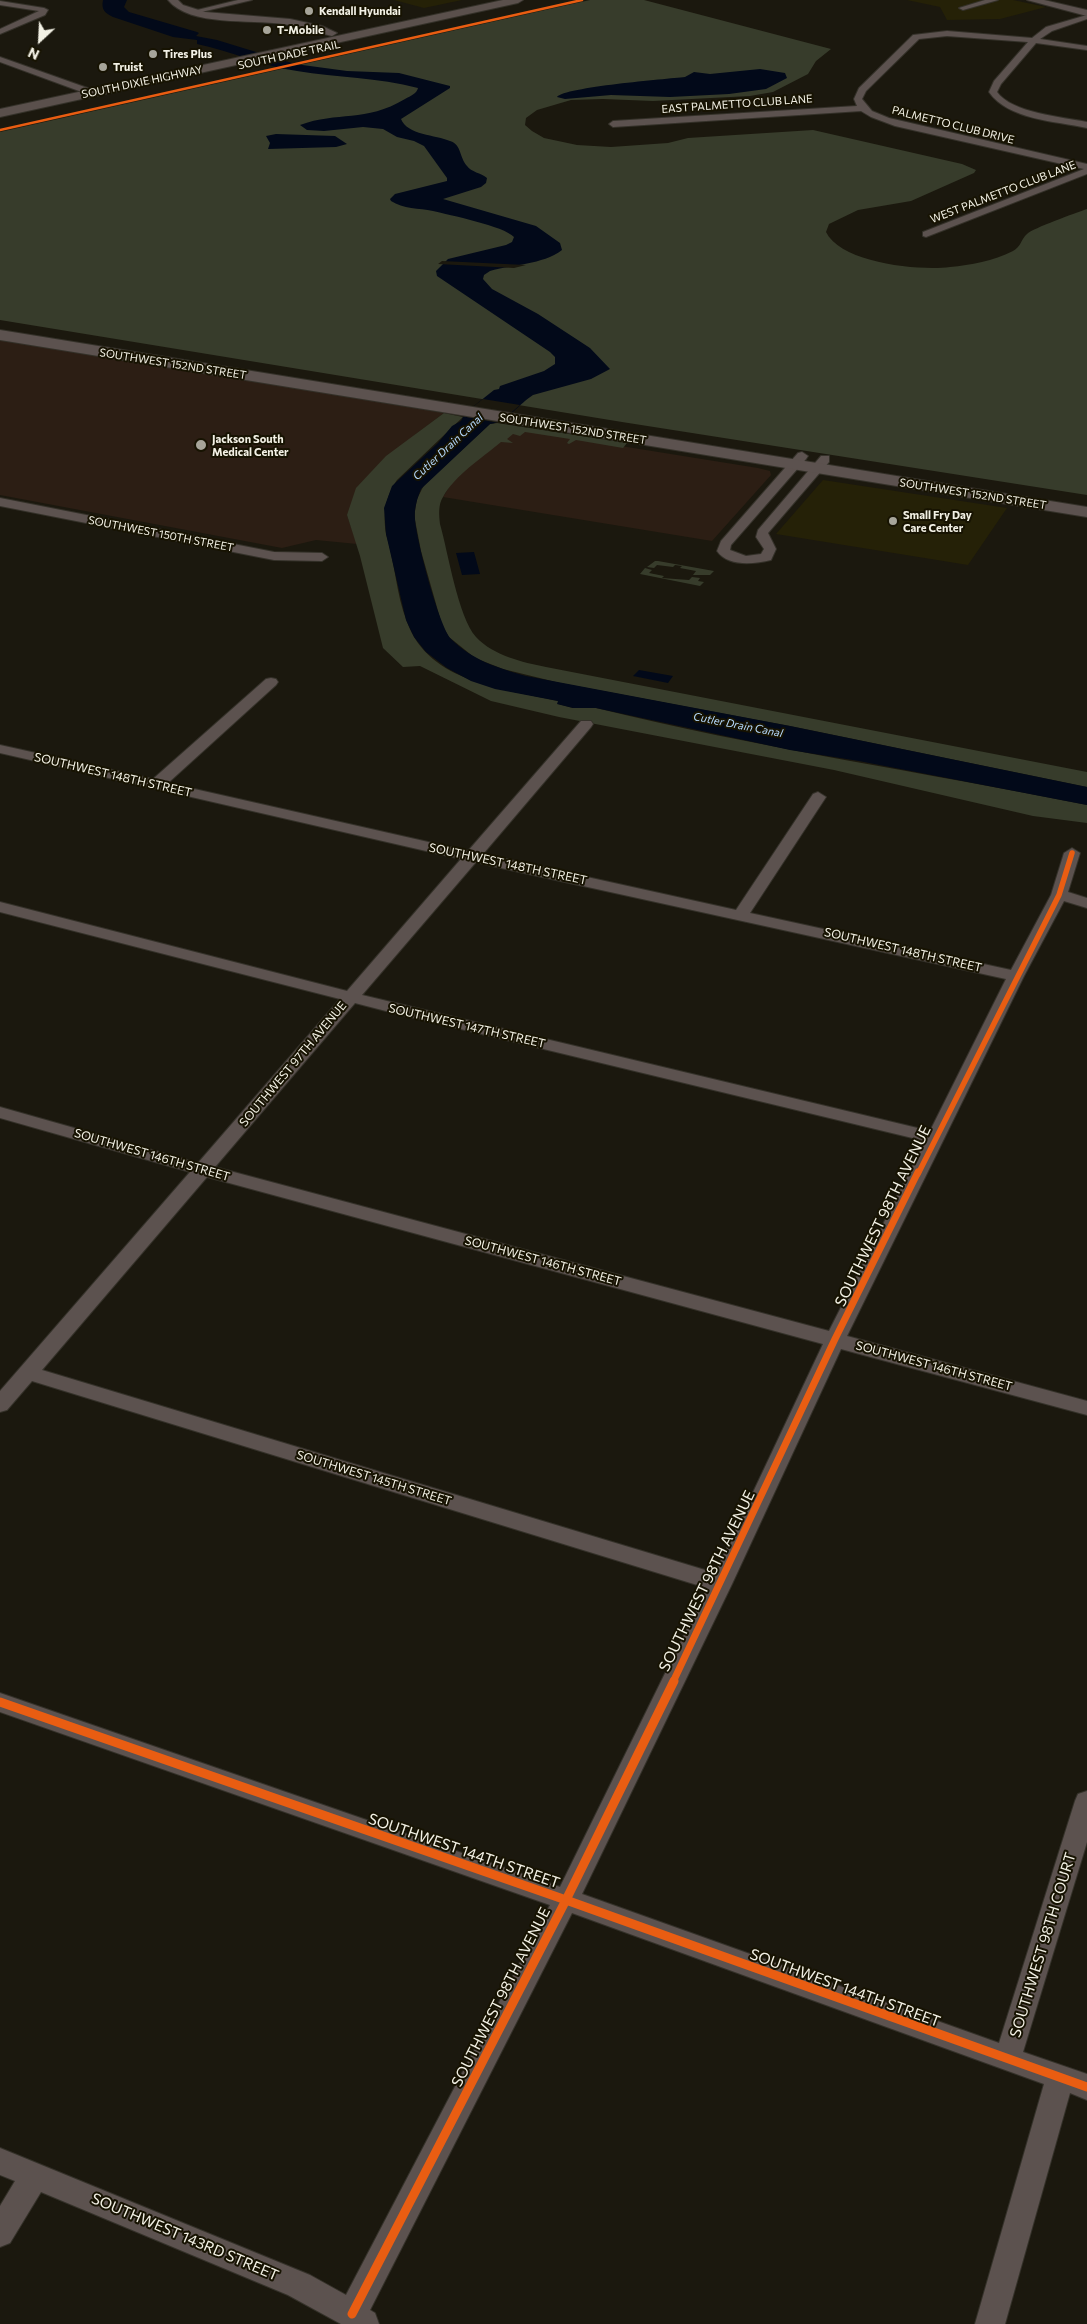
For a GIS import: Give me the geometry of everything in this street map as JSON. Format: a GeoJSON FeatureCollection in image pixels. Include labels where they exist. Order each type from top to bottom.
{"type":"FeatureCollection","features":[{"type":"Feature","properties":{"kind":"highway"},"geometry":{"type":"LineString","coordinates":[[318,40],[331,38],[332,33],[483,0]]}},
{"type":"Feature","properties":{"kind":"highway","name":"SOUTH DIXIE HIGHWAY"},"geometry":{"type":"LineString","coordinates":[[0,104],[257,49],[318,40],[518,0]]}},
{"type":"Feature","properties":{"kind":"highway","name":"SOUTH DIXIE HIGHWAY"},"geometry":{"type":"LineString","coordinates":[[0,113],[272,54],[318,40]]}},
{"type":"Feature","properties":{"kind":"main road","name":"SOUTHWEST 152ND STREET"},"geometry":{"type":"LineString","coordinates":[[0,325],[510,414],[798,461],[1087,500]]}},
{"type":"Feature","properties":{"kind":"main road","name":"SOUTHWEST 152ND STREET"},"geometry":{"type":"LineString","coordinates":[[0,335],[472,407]]}},
{"type":"Feature","properties":{"kind":"main road","name":"SOUTHWEST 152ND STREET"},"geometry":{"type":"LineString","coordinates":[[821,464],[1087,512]]}},
{"type":"Feature","properties":{"kind":"street"},"geometry":{"type":"LineString","coordinates":[[12,4],[22,0]]}},
{"type":"Feature","properties":{"kind":"street"},"geometry":{"type":"LineString","coordinates":[[173,0],[178,6],[193,12],[306,25],[332,33]]}},
{"type":"Feature","properties":{"kind":"street"},"geometry":{"type":"LineString","coordinates":[[193,12],[248,0]]}},
{"type":"Feature","properties":{"kind":"street"},"geometry":{"type":"LineString","coordinates":[[963,8],[994,0]]}},
{"type":"Feature","properties":{"kind":"street"},"geometry":{"type":"LineString","coordinates":[[1032,0],[1087,13]]}},
{"type":"Feature","properties":{"kind":"street"},"geometry":{"type":"LineString","coordinates":[[0,3],[44,10]]}},
{"type":"Feature","properties":{"kind":"street"},"geometry":{"type":"LineString","coordinates":[[0,32],[42,13],[44,10]]}},
{"type":"Feature","properties":{"kind":"street"},"geometry":{"type":"LineString","coordinates":[[1087,17],[1050,29],[1032,41],[993,90],[994,96],[1003,103],[1021,110],[1087,125]]}},
{"type":"Feature","properties":{"kind":"street"},"geometry":{"type":"LineString","coordinates":[[0,21],[20,23]]}},
{"type":"Feature","properties":{"kind":"street"},"geometry":{"type":"LineString","coordinates":[[306,25],[314,32],[318,40]]}},
{"type":"Feature","properties":{"kind":"street"},"geometry":{"type":"LineString","coordinates":[[862,108],[858,99],[862,90],[916,37],[927,33],[1032,41],[1087,48]]}},
{"type":"Feature","properties":{"kind":"street"},"geometry":{"type":"LineString","coordinates":[[0,60],[93,93]]}},
{"type":"Feature","properties":{"kind":"street","name":"EAST PALMETTO CLUB LANE"},"geometry":{"type":"LineString","coordinates":[[613,124],[862,108]]}},
{"type":"Feature","properties":{"kind":"street","name":"PALMETTO CLUB DRIVE"},"geometry":{"type":"LineString","coordinates":[[862,108],[879,117],[915,128],[1087,167]]}},
{"type":"Feature","properties":{"kind":"street","name":"WEST PALMETTO CLUB LANE"},"geometry":{"type":"LineString","coordinates":[[926,234],[1087,172]]}},
{"type":"Feature","properties":{"kind":"street"},"geometry":{"type":"LineString","coordinates":[[798,461],[726,544],[724,548],[726,554],[745,560],[766,557],[770,550],[762,537],[762,533],[821,464]]}},
{"type":"Feature","properties":{"kind":"street","name":"SOUTHWEST 150TH STREET"},"geometry":{"type":"LineString","coordinates":[[0,502],[274,556],[322,557]]}},
{"type":"Feature","properties":{"kind":"street"},"geometry":{"type":"LineString","coordinates":[[156,785],[271,682]]}},
{"type":"Feature","properties":{"kind":"street","name":"SOUTHWEST 97TH AVENUE"},"geometry":{"type":"LineString","coordinates":[[0,1404],[586,724]]}},
{"type":"Feature","properties":{"kind":"street","name":"SOUTHWEST 148TH STREET"},"geometry":{"type":"LineString","coordinates":[[2,752],[1016,976]]}},
{"type":"Feature","properties":{"kind":"street"},"geometry":{"type":"LineString","coordinates":[[742,914],[818,797]]}},
{"type":"Feature","properties":{"kind":"street","name":"SOUTHWEST 98TH AVENUE"},"geometry":{"type":"LineString","coordinates":[[358,2319],[721,1584],[835,1339],[1058,895],[1072,853]]}},
{"type":"Feature","properties":{"kind":"street"},"geometry":{"type":"LineString","coordinates":[[1058,895],[1087,903]]}},
{"type":"Feature","properties":{"kind":"street","name":"SOUTHWEST 147TH STREET"},"geometry":{"type":"LineString","coordinates":[[0,908],[350,997],[936,1138]]}},
{"type":"Feature","properties":{"kind":"street","name":"SOUTHWEST 146TH STREET"},"geometry":{"type":"LineString","coordinates":[[0,1112],[203,1170],[1087,1408]]}},
{"type":"Feature","properties":{"kind":"street","name":"SOUTHWEST 145TH STREET"},"geometry":{"type":"LineString","coordinates":[[28,1373],[721,1584]]}},
{"type":"Feature","properties":{"kind":"street","name":"SOUTHWEST 144TH STREET"},"geometry":{"type":"LineString","coordinates":[[0,1702],[566,1900],[1087,2088]]}},
{"type":"Feature","properties":{"kind":"street","name":"SOUTHWEST 98TH COURT"},"geometry":{"type":"LineString","coordinates":[[1007,2060],[1087,1801]]}},
{"type":"Feature","properties":{"kind":"street"},"geometry":{"type":"LineString","coordinates":[[990,2324],[1060,2078]]}},
{"type":"Feature","properties":{"kind":"street","name":"SOUTHWEST 143RD STREET"},"geometry":{"type":"LineString","coordinates":[[0,2161],[299,2285],[358,2319]]}},
{"type":"Feature","properties":{"kind":"street"},"geometry":{"type":"LineString","coordinates":[[0,2233],[35,2175]]}},
{"type":"Feature","properties":{"kind":"shaded area"},"geometry":{"type":"Polygon","coordinates":[[[394,0],[462,0],[424,8],[394,0]]]}},
{"type":"Feature","properties":{"kind":"shaded area"},"geometry":{"type":"Polygon","coordinates":[[[907,0],[1013,0],[1046,7],[1000,19],[947,20],[940,7],[907,0]]]}},
{"type":"Feature","properties":{"kind":"shaded area","name":"Jackson South Medical Center"},"geometry":{"type":"Polygon","coordinates":[[[0,339],[444,413],[416,434],[347,515],[357,544],[316,540],[282,548],[0,495],[0,339]]]}},
{"type":"Feature","properties":{"kind":"shaded area"},"geometry":{"type":"Polygon","coordinates":[[[515,429],[758,468],[770,471],[771,475],[712,541],[443,497],[456,476],[515,429]]]}},
{"type":"Feature","properties":{"kind":"shaded area","name":"Small Fry Day Care Center"},"geometry":{"type":"Polygon","coordinates":[[[823,480],[1007,508],[968,565],[776,534],[823,480]]]}},
{"type":"Feature","properties":{"kind":"green space"},"geometry":{"type":"Polygon","coordinates":[[[590,0],[644,0],[831,49],[816,61],[808,74],[773,92],[750,96],[653,101],[571,100],[537,110],[526,118],[525,125],[544,138],[577,145],[611,147],[668,143],[688,138],[813,130],[962,164],[976,170],[974,173],[911,201],[858,210],[829,224],[826,232],[834,243],[847,251],[882,263],[901,266],[936,268],[990,260],[1016,249],[1031,231],[1087,209],[1087,495],[622,422],[0,320],[0,132],[590,0]]]}},
{"type":"Feature","properties":{"kind":"green space"},"geometry":{"type":"Polygon","coordinates":[[[444,413],[463,417],[397,480],[387,499],[385,519],[386,534],[407,622],[418,642],[432,658],[450,671],[493,687],[558,701],[558,704],[573,708],[596,708],[779,748],[1087,805],[1087,823],[1033,816],[834,770],[559,717],[491,701],[420,666],[403,667],[383,648],[360,556],[347,515],[356,488],[386,456],[444,413]]]}},
{"type":"Feature","properties":{"kind":"green space"},"geometry":{"type":"Polygon","coordinates":[[[497,423],[627,443],[623,448],[576,440],[569,444],[567,443],[570,439],[525,432],[520,436],[513,434],[507,439],[513,443],[501,442],[454,481],[448,489],[440,503],[439,517],[454,584],[470,628],[483,644],[491,649],[518,660],[546,667],[1087,772],[1087,787],[790,726],[560,683],[503,669],[475,658],[449,637],[442,625],[421,551],[415,511],[417,499],[424,485],[490,424],[497,423]]]}},
{"type":"Feature","properties":{"kind":"green space"},"geometry":{"type":"Polygon","coordinates":[[[655,561],[714,571],[710,575],[693,575],[696,571],[680,568],[682,566],[657,565],[654,568],[647,567],[655,561]]]}},
{"type":"Feature","properties":{"kind":"green space"},"geometry":{"type":"Polygon","coordinates":[[[645,568],[652,570],[649,573],[664,576],[662,578],[689,580],[692,577],[700,578],[698,581],[704,582],[700,586],[640,574],[645,568]]]}},
{"type":"Feature","properties":{"kind":"water","name":"Cutler Drain Canal"},"geometry":{"type":"Polygon","coordinates":[[[103,0],[127,0],[124,7],[129,12],[199,33],[196,36],[217,40],[295,64],[347,71],[399,73],[450,86],[450,88],[401,119],[404,124],[415,131],[444,139],[457,145],[464,163],[487,178],[486,183],[481,187],[443,199],[536,226],[560,243],[562,250],[546,259],[490,271],[484,275],[483,279],[492,289],[538,314],[590,348],[610,369],[591,379],[533,395],[502,420],[490,424],[421,489],[416,504],[416,529],[440,618],[451,639],[459,646],[477,658],[505,670],[526,676],[790,726],[1087,787],[1087,805],[859,761],[790,750],[596,708],[573,708],[557,704],[558,701],[495,689],[471,681],[447,668],[426,652],[414,637],[406,620],[386,534],[384,508],[392,486],[438,443],[452,426],[461,421],[465,413],[494,390],[499,389],[500,386],[544,371],[555,364],[555,357],[550,352],[437,276],[436,271],[448,259],[506,245],[512,242],[514,237],[488,225],[433,211],[406,207],[391,201],[390,199],[395,194],[447,181],[447,178],[424,146],[414,141],[397,137],[383,129],[363,127],[324,131],[307,130],[300,125],[327,118],[377,111],[409,97],[418,88],[403,84],[271,66],[197,44],[197,40],[173,37],[113,17],[104,11],[103,0]]]}},
{"type":"Feature","properties":{"kind":"water"},"geometry":{"type":"Polygon","coordinates":[[[760,69],[785,73],[787,78],[766,89],[729,94],[670,97],[611,95],[565,99],[557,97],[564,93],[596,87],[685,77],[694,72],[710,74],[760,69]]]}},
{"type":"Feature","properties":{"kind":"water"},"geometry":{"type":"Polygon","coordinates":[[[276,134],[335,136],[347,144],[336,147],[268,149],[270,143],[266,136],[276,134]]]}},
{"type":"Feature","properties":{"kind":"water"},"geometry":{"type":"Polygon","coordinates":[[[474,552],[480,574],[462,575],[456,553],[474,552]]]}},
{"type":"Feature","properties":{"kind":"water"},"geometry":{"type":"Polygon","coordinates":[[[639,670],[673,676],[668,683],[633,676],[639,670]]]}},
{"type":"Feature","properties":{"kind":"pier"},"geometry":{"type":"Polygon","coordinates":[[[442,261],[526,265],[514,268],[438,264],[442,261]]]}},
{"type":"Feature","properties":{"kind":"pier"},"geometry":{"type":"Polygon","coordinates":[[[483,399],[520,405],[499,423],[461,416],[483,399]]]}},
{"type":"Feature","properties":{"kind":"cycle path","name":"SOUTH DADE TRAIL"},"geometry":{"type":"LineString","coordinates":[[0,130],[582,0]]}},
{"type":"Feature","properties":{"kind":"cycle path"},"geometry":{"type":"LineString","coordinates":[[352,2314],[566,1900],[721,1584],[835,1339],[1016,976],[1059,895],[1072,853]]}},
{"type":"Feature","properties":{"kind":"cycle path"},"geometry":{"type":"LineString","coordinates":[[0,1702],[566,1900],[1087,2087]]}},
{"type":"Feature","properties":{"kind":"place","name":"Kendall Hyundai"},"geometry":{"type":"Point","coordinates":[309,11]}},
{"type":"Feature","properties":{"kind":"place","name":"T-Mobile"},"geometry":{"type":"Point","coordinates":[267,30]}},
{"type":"Feature","properties":{"kind":"place","name":"Tires Plus"},"geometry":{"type":"Point","coordinates":[153,54]}},
{"type":"Feature","properties":{"kind":"place","name":"Truist"},"geometry":{"type":"Point","coordinates":[103,67]}},
{"type":"Feature","properties":{"kind":"place","name":"Jackson South Medical Center"},"geometry":{"type":"Point","coordinates":[201,445]}},
{"type":"Feature","properties":{"kind":"place","name":"Small Fry Day Care Center"},"geometry":{"type":"Point","coordinates":[893,521]}}]}
